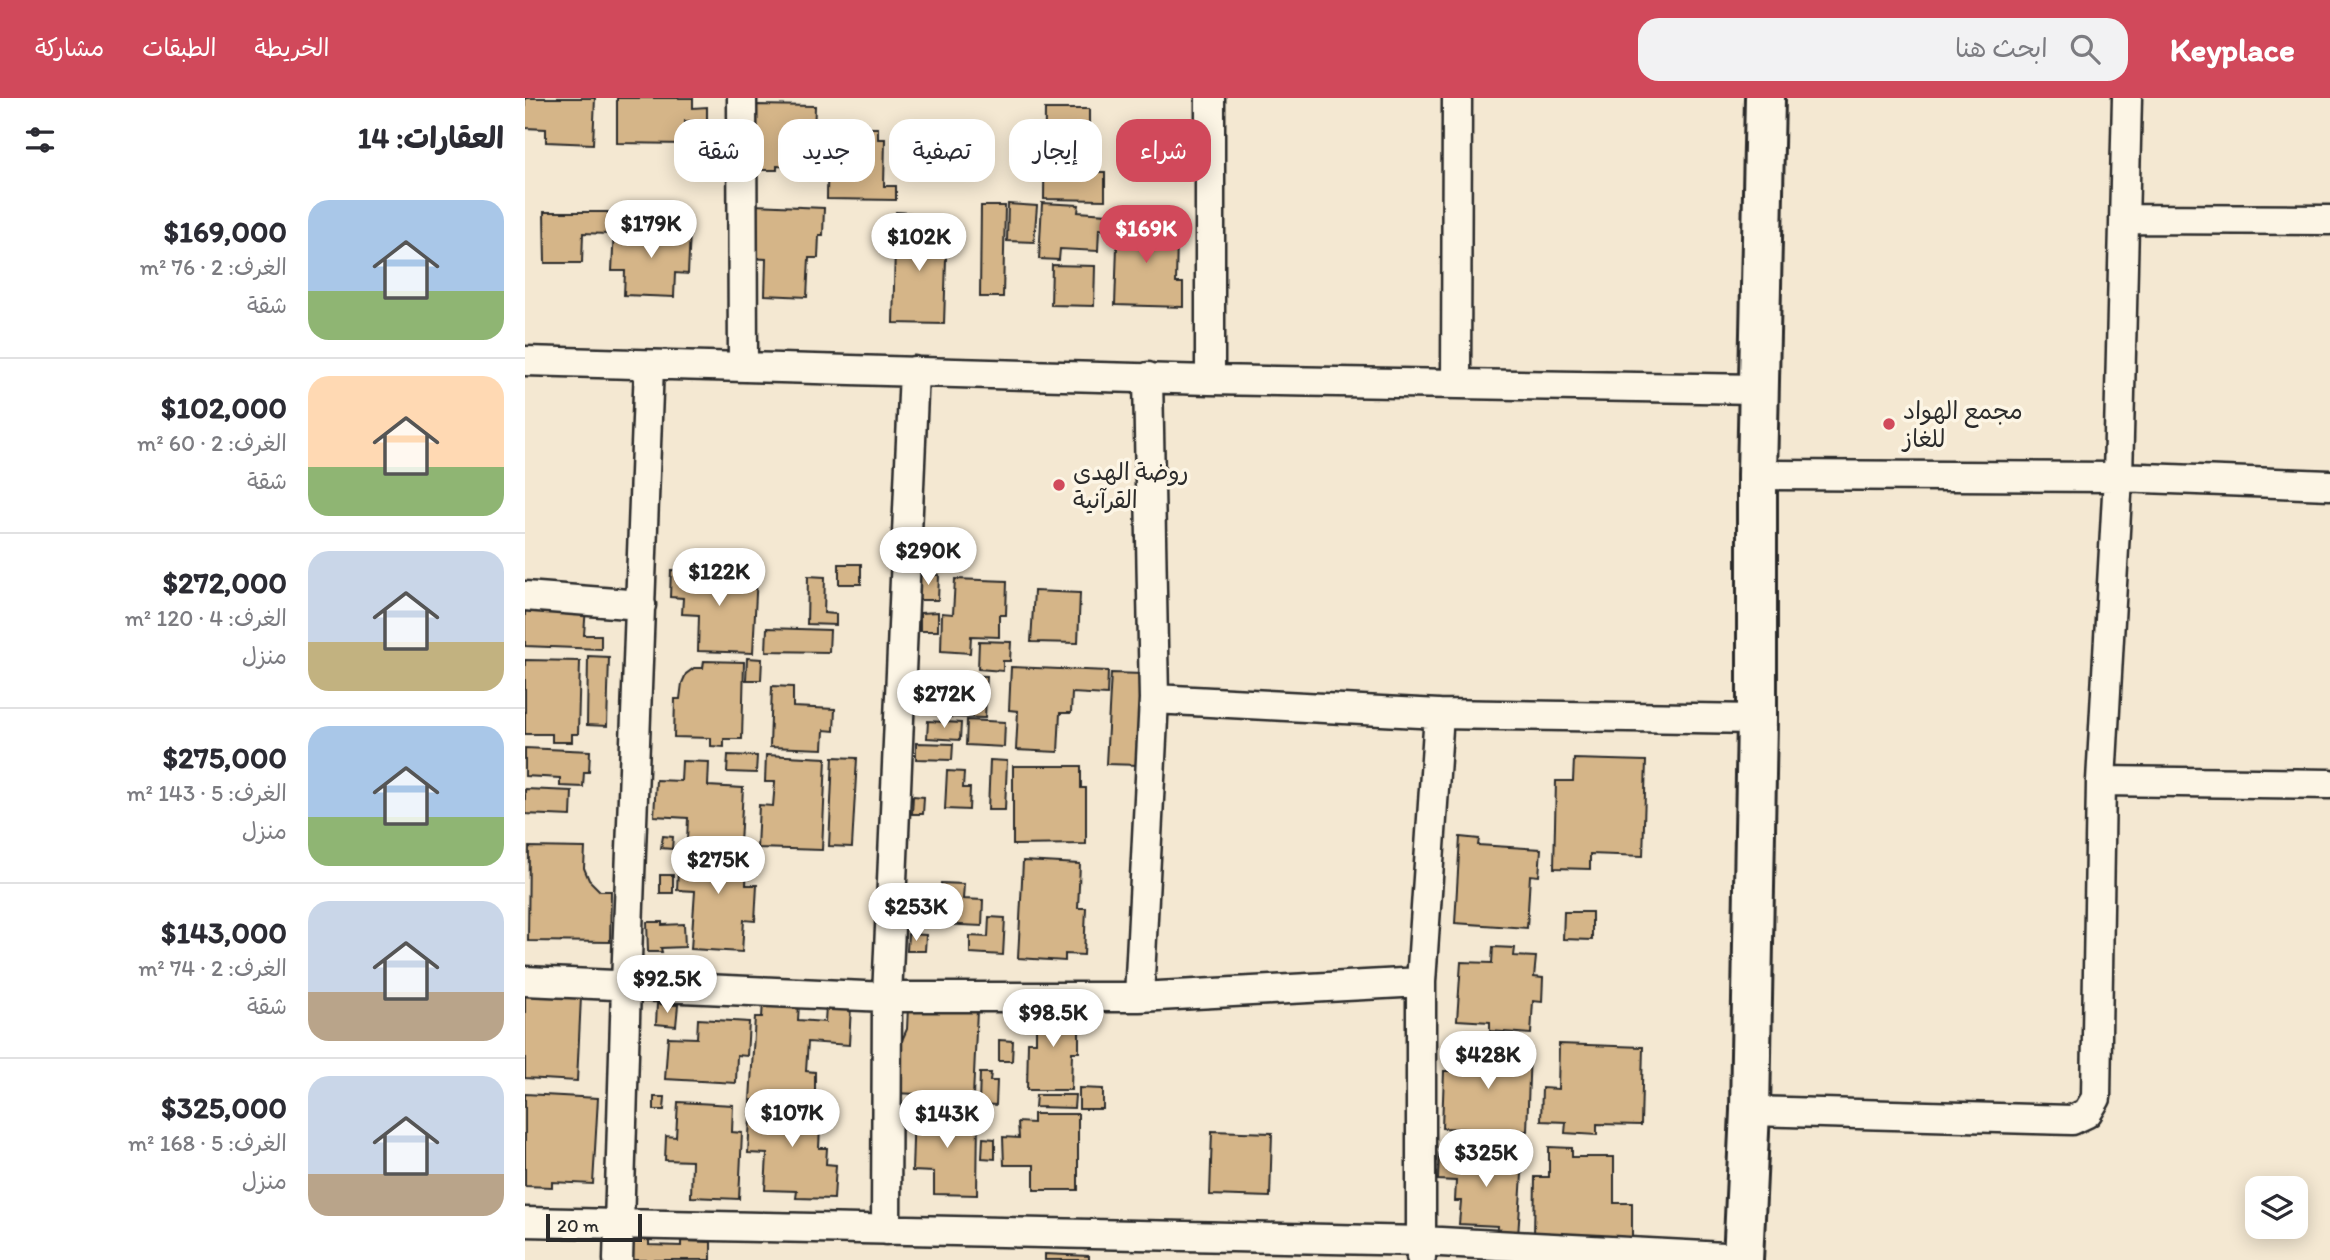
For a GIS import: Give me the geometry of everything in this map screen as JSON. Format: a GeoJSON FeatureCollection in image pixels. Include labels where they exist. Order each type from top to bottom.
{"type":"FeatureCollection","features":[{"type":"Feature","properties":{"kind":"street"},"geometry":{"type":"LineString","coordinates":[[742,98],[743,365]]}},
{"type":"Feature","properties":{"kind":"street"},"geometry":{"type":"LineString","coordinates":[[1210,98],[1210,380]]}},
{"type":"Feature","properties":{"kind":"street"},"geometry":{"type":"LineString","coordinates":[[1456,383],[1457,98]]}},
{"type":"Feature","properties":{"kind":"street"},"geometry":{"type":"LineString","coordinates":[[525,1222],[886,1230],[1168,1247],[1421,1250],[1743,1259],[1750,1111],[1757,719],[1757,475],[1765,98]]}},
{"type":"Feature","properties":{"kind":"street"},"geometry":{"type":"LineString","coordinates":[[1750,1111],[2072,1120],[2087,1113],[2096,1098],[2101,780],[2118,477],[2127,98]]}},
{"type":"Feature","properties":{"kind":"street"},"geometry":{"type":"LineString","coordinates":[[2124,219],[2330,220]]}},
{"type":"Feature","properties":{"kind":"street"},"geometry":{"type":"LineString","coordinates":[[525,361],[1210,380],[1759,389]]}},
{"type":"Feature","properties":{"kind":"street"},"geometry":{"type":"LineString","coordinates":[[618,1260],[649,365]]}},
{"type":"Feature","properties":{"kind":"street"},"geometry":{"type":"LineString","coordinates":[[886,1230],[887,997],[914,372]]}},
{"type":"Feature","properties":{"kind":"street"},"geometry":{"type":"LineString","coordinates":[[1139,997],[1154,699],[1148,377]]}},
{"type":"Feature","properties":{"kind":"street"},"geometry":{"type":"LineString","coordinates":[[1757,475],[2118,477],[2330,485]]}},
{"type":"Feature","properties":{"kind":"street"},"geometry":{"type":"LineString","coordinates":[[525,596],[641,605]]}},
{"type":"Feature","properties":{"kind":"street"},"geometry":{"type":"LineString","coordinates":[[1154,699],[1439,714],[1757,719]]}},
{"type":"Feature","properties":{"kind":"street"},"geometry":{"type":"LineString","coordinates":[[1421,1250],[1421,982],[1439,714]]}},
{"type":"Feature","properties":{"kind":"street"},"geometry":{"type":"LineString","coordinates":[[2101,780],[2330,784]]}},
{"type":"Feature","properties":{"kind":"street"},"geometry":{"type":"LineString","coordinates":[[525,981],[887,997],[1139,997],[1421,982]]}},
{"type":"Feature","properties":{"kind":"building"},"geometry":{"type":"Polygon","coordinates":[[[525,98],[595,98],[593,144],[546,142],[546,129],[525,128],[525,98]]]}},
{"type":"Feature","properties":{"kind":"building"},"geometry":{"type":"Polygon","coordinates":[[[617,98],[693,98],[693,108],[707,107],[707,119],[674,119],[674,144],[617,143],[617,98]]]}},
{"type":"Feature","properties":{"kind":"building"},"geometry":{"type":"Polygon","coordinates":[[[756,105],[815,106],[815,119],[778,119],[777,170],[764,170],[764,119],[756,119],[756,105]]]}},
{"type":"Feature","properties":{"kind":"building"},"geometry":{"type":"Polygon","coordinates":[[[1045,109],[1089,109],[1089,119],[1045,119],[1045,109]]]}},
{"type":"Feature","properties":{"kind":"building"},"geometry":{"type":"Polygon","coordinates":[[[875,128],[878,128],[878,139],[885,139],[884,186],[896,186],[896,200],[827,199],[827,182],[875,182],[875,128]]]}},
{"type":"Feature","properties":{"kind":"building"},"geometry":{"type":"Polygon","coordinates":[[[1102,172],[1105,172],[1105,200],[1044,199],[1044,182],[1102,182],[1102,172]]]}},
{"type":"Feature","properties":{"kind":"building"},"geometry":{"type":"Polygon","coordinates":[[[1042,203],[1079,205],[1078,212],[1107,214],[1106,230],[1099,229],[1098,251],[1060,249],[1059,260],[1039,259],[1042,203]]]}},
{"type":"Feature","properties":{"kind":"building"},"geometry":{"type":"Polygon","coordinates":[[[1008,204],[1037,206],[1034,242],[1007,241],[1008,204]]]}},
{"type":"Feature","properties":{"kind":"building"},"geometry":{"type":"Polygon","coordinates":[[[752,205],[824,208],[823,235],[819,235],[818,258],[809,258],[807,297],[765,295],[766,259],[749,258],[752,205]]]}},
{"type":"Feature","properties":{"kind":"building"},"geometry":{"type":"Polygon","coordinates":[[[981,206],[1005,206],[1003,297],[980,297],[981,206]]]}},
{"type":"Feature","properties":{"kind":"building"},"geometry":{"type":"Polygon","coordinates":[[[544,212],[608,212],[608,234],[583,233],[582,263],[545,263],[544,212]]]}},
{"type":"Feature","properties":{"kind":"building"},"geometry":{"type":"Polygon","coordinates":[[[896,212],[911,213],[911,226],[947,226],[944,324],[893,323],[896,212]]]}},
{"type":"Feature","properties":{"kind":"building"},"geometry":{"type":"Polygon","coordinates":[[[1118,217],[1148,218],[1148,224],[1168,225],[1168,237],[1177,237],[1176,283],[1183,283],[1183,307],[1115,305],[1118,217]]]}},
{"type":"Feature","properties":{"kind":"building"},"geometry":{"type":"Polygon","coordinates":[[[614,228],[690,231],[688,274],[675,273],[674,297],[624,295],[625,271],[612,271],[614,228]]]}},
{"type":"Feature","properties":{"kind":"building"},"geometry":{"type":"Polygon","coordinates":[[[1052,265],[1095,266],[1094,306],[1051,305],[1052,265]]]}},
{"type":"Feature","properties":{"kind":"building"},"geometry":{"type":"Polygon","coordinates":[[[839,564],[861,564],[861,584],[839,584],[839,564]]]}},
{"type":"Feature","properties":{"kind":"building"},"geometry":{"type":"Polygon","coordinates":[[[671,570],[757,574],[753,653],[698,651],[699,615],[682,614],[683,598],[670,597],[671,570]]]}},
{"type":"Feature","properties":{"kind":"building"},"geometry":{"type":"Polygon","coordinates":[[[918,574],[939,575],[938,600],[917,600],[918,574]]]}},
{"type":"Feature","properties":{"kind":"building"},"geometry":{"type":"Polygon","coordinates":[[[808,576],[825,577],[824,613],[836,614],[836,625],[807,624],[808,576]]]}},
{"type":"Feature","properties":{"kind":"building"},"geometry":{"type":"Polygon","coordinates":[[[955,579],[1007,581],[1006,615],[999,615],[999,637],[971,636],[970,653],[941,651],[942,613],[953,614],[955,579]]]}},
{"type":"Feature","properties":{"kind":"building"},"geometry":{"type":"Polygon","coordinates":[[[1034,591],[1080,593],[1078,643],[1031,642],[1034,591]]]}},
{"type":"Feature","properties":{"kind":"building"},"geometry":{"type":"Polygon","coordinates":[[[525,603],[586,606],[584,635],[601,635],[601,649],[525,646],[525,603]]]}},
{"type":"Feature","properties":{"kind":"building"},"geometry":{"type":"Polygon","coordinates":[[[938,612],[938,631],[920,631],[920,613],[938,612]]]}},
{"type":"Feature","properties":{"kind":"building"},"geometry":{"type":"Polygon","coordinates":[[[767,628],[830,630],[829,652],[766,651],[767,628]]]}},
{"type":"Feature","properties":{"kind":"building"},"geometry":{"type":"Polygon","coordinates":[[[979,641],[1011,642],[1010,661],[1003,661],[1003,671],[978,669],[979,641]]]}},
{"type":"Feature","properties":{"kind":"building"},"geometry":{"type":"Polygon","coordinates":[[[588,656],[609,657],[607,726],[587,725],[588,656]]]}},
{"type":"Feature","properties":{"kind":"building"},"geometry":{"type":"Polygon","coordinates":[[[747,658],[762,659],[761,680],[746,680],[747,658]]]}},
{"type":"Feature","properties":{"kind":"building"},"geometry":{"type":"Polygon","coordinates":[[[525,660],[580,661],[578,734],[572,734],[572,742],[552,742],[552,734],[525,734],[525,660]]]}},
{"type":"Feature","properties":{"kind":"building"},"geometry":{"type":"Polygon","coordinates":[[[704,661],[744,662],[742,739],[724,739],[724,747],[711,746],[711,738],[674,737],[675,699],[680,699],[686,674],[694,668],[703,668],[704,661]]]}},
{"type":"Feature","properties":{"kind":"building"},"geometry":{"type":"Polygon","coordinates":[[[1011,667],[1108,671],[1107,695],[1072,693],[1071,713],[1060,713],[1058,752],[1016,750],[1018,711],[1009,710],[1011,667]]]}},
{"type":"Feature","properties":{"kind":"building"},"geometry":{"type":"Polygon","coordinates":[[[1111,673],[1143,674],[1139,765],[1106,764],[1111,673]]]}},
{"type":"Feature","properties":{"kind":"building"},"geometry":{"type":"Polygon","coordinates":[[[951,675],[987,676],[985,718],[950,717],[951,675]]]}},
{"type":"Feature","properties":{"kind":"building"},"geometry":{"type":"Polygon","coordinates":[[[772,686],[793,687],[793,707],[835,709],[834,731],[824,730],[823,749],[770,747],[772,686]]]}},
{"type":"Feature","properties":{"kind":"building"},"geometry":{"type":"Polygon","coordinates":[[[967,720],[1005,722],[1004,747],[966,745],[967,720]]]}},
{"type":"Feature","properties":{"kind":"building"},"geometry":{"type":"Polygon","coordinates":[[[928,721],[961,723],[960,740],[927,738],[928,721]]]}},
{"type":"Feature","properties":{"kind":"building"},"geometry":{"type":"Polygon","coordinates":[[[916,743],[953,744],[952,760],[916,759],[916,743]]]}},
{"type":"Feature","properties":{"kind":"building"},"geometry":{"type":"Polygon","coordinates":[[[525,748],[590,751],[589,772],[584,772],[583,787],[560,786],[560,778],[525,776],[525,748]]]}},
{"type":"Feature","properties":{"kind":"building"},"geometry":{"type":"Polygon","coordinates":[[[728,755],[757,756],[756,773],[727,772],[728,755]]]}},
{"type":"Feature","properties":{"kind":"building"},"geometry":{"type":"Polygon","coordinates":[[[766,755],[826,758],[822,850],[757,848],[759,805],[773,806],[775,782],[765,782],[766,755]]]}},
{"type":"Feature","properties":{"kind":"building"},"geometry":{"type":"Polygon","coordinates":[[[833,757],[857,758],[852,847],[829,846],[833,757]]]}},
{"type":"Feature","properties":{"kind":"building"},"geometry":{"type":"Polygon","coordinates":[[[1574,759],[1646,761],[1643,856],[1590,854],[1590,869],[1554,868],[1556,781],[1573,781],[1574,759]]]}},
{"type":"Feature","properties":{"kind":"building"},"geometry":{"type":"Polygon","coordinates":[[[990,760],[1007,761],[1005,810],[988,810],[990,760]]]}},
{"type":"Feature","properties":{"kind":"building"},"geometry":{"type":"Polygon","coordinates":[[[682,761],[709,762],[708,786],[743,788],[740,844],[687,841],[688,818],[654,816],[656,780],[681,781],[682,761]]]}},
{"type":"Feature","properties":{"kind":"building"},"geometry":{"type":"Polygon","coordinates":[[[1013,766],[1081,766],[1081,788],[1086,788],[1086,844],[1013,845],[1013,766]]]}},
{"type":"Feature","properties":{"kind":"building"},"geometry":{"type":"Polygon","coordinates":[[[947,771],[964,772],[963,788],[970,788],[969,810],[945,809],[947,771]]]}},
{"type":"Feature","properties":{"kind":"building"},"geometry":{"type":"Polygon","coordinates":[[[525,789],[572,791],[571,816],[525,814],[525,789]]]}},
{"type":"Feature","properties":{"kind":"building"},"geometry":{"type":"Polygon","coordinates":[[[913,796],[924,797],[923,814],[912,814],[913,796]]]}},
{"type":"Feature","properties":{"kind":"building"},"geometry":{"type":"Polygon","coordinates":[[[663,836],[673,837],[672,849],[661,848],[663,836]]]}},
{"type":"Feature","properties":{"kind":"building"},"geometry":{"type":"Polygon","coordinates":[[[1460,837],[1479,839],[1478,845],[1541,849],[1539,876],[1530,875],[1527,928],[1455,923],[1460,837]]]}},
{"type":"Feature","properties":{"kind":"building"},"geometry":{"type":"Polygon","coordinates":[[[529,847],[585,848],[584,868],[589,880],[600,891],[611,891],[610,942],[528,941],[529,847]]]}},
{"type":"Feature","properties":{"kind":"building"},"geometry":{"type":"Polygon","coordinates":[[[679,848],[756,852],[755,866],[747,865],[746,885],[757,885],[755,921],[744,920],[742,952],[691,949],[695,891],[677,890],[679,848]]]}},
{"type":"Feature","properties":{"kind":"building"},"geometry":{"type":"Polygon","coordinates":[[[1023,861],[1080,864],[1078,908],[1086,908],[1084,955],[1065,954],[1065,961],[1018,958],[1023,861]]]}},
{"type":"Feature","properties":{"kind":"building"},"geometry":{"type":"Polygon","coordinates":[[[660,875],[673,875],[673,893],[660,893],[660,875]]]}},
{"type":"Feature","properties":{"kind":"building"},"geometry":{"type":"Polygon","coordinates":[[[941,883],[964,884],[963,899],[983,900],[982,926],[939,924],[941,883]]]}},
{"type":"Feature","properties":{"kind":"building"},"geometry":{"type":"Polygon","coordinates":[[[1564,912],[1592,912],[1592,940],[1563,939],[1564,912]]]}},
{"type":"Feature","properties":{"kind":"building"},"geometry":{"type":"Polygon","coordinates":[[[989,917],[1005,918],[1003,955],[970,953],[970,936],[988,937],[989,917]]]}},
{"type":"Feature","properties":{"kind":"building"},"geometry":{"type":"Polygon","coordinates":[[[647,922],[662,922],[662,925],[684,924],[685,947],[661,948],[662,952],[648,952],[647,922]]]}},
{"type":"Feature","properties":{"kind":"building"},"geometry":{"type":"Polygon","coordinates":[[[908,934],[926,935],[925,951],[907,951],[908,934]]]}},
{"type":"Feature","properties":{"kind":"building"},"geometry":{"type":"Polygon","coordinates":[[[1493,947],[1515,948],[1514,956],[1536,957],[1534,977],[1543,978],[1542,1002],[1533,1001],[1531,1034],[1490,1031],[1490,1022],[1457,1020],[1461,962],[1492,963],[1493,947]]]}},
{"type":"Feature","properties":{"kind":"building"},"geometry":{"type":"Polygon","coordinates":[[[525,995],[581,997],[577,1081],[525,1078],[525,995]]]}},
{"type":"Feature","properties":{"kind":"building"},"geometry":{"type":"Polygon","coordinates":[[[763,1002],[799,1004],[798,1020],[825,1022],[826,1005],[851,1006],[849,1045],[808,1042],[806,1071],[815,1072],[815,1095],[778,1093],[778,1101],[750,1100],[755,1017],[762,1017],[763,1002]]]}},
{"type":"Feature","properties":{"kind":"building"},"geometry":{"type":"Polygon","coordinates":[[[657,1004],[678,1005],[676,1026],[656,1024],[657,1004]]]}},
{"type":"Feature","properties":{"kind":"building"},"geometry":{"type":"Polygon","coordinates":[[[908,1007],[977,1010],[973,1096],[892,1093],[899,1047],[907,1029],[908,1007]]]}},
{"type":"Feature","properties":{"kind":"building"},"geometry":{"type":"Polygon","coordinates":[[[1036,1008],[1079,1008],[1079,1052],[1072,1052],[1071,1090],[1027,1090],[1028,1042],[1036,1042],[1036,1008]]]}},
{"type":"Feature","properties":{"kind":"building"},"geometry":{"type":"Polygon","coordinates":[[[698,1019],[749,1022],[747,1056],[737,1055],[736,1083],[665,1079],[668,1037],[697,1038],[698,1019]]]}},
{"type":"Feature","properties":{"kind":"building"},"geometry":{"type":"Polygon","coordinates":[[[999,1040],[1013,1041],[1012,1061],[999,1061],[999,1040]]]}},
{"type":"Feature","properties":{"kind":"building"},"geometry":{"type":"Polygon","coordinates":[[[1559,1044],[1643,1047],[1641,1125],[1597,1124],[1597,1135],[1565,1133],[1566,1122],[1541,1121],[1542,1088],[1558,1089],[1559,1044]]]}},
{"type":"Feature","properties":{"kind":"building"},"geometry":{"type":"Polygon","coordinates":[[[1461,1049],[1530,1051],[1527,1131],[1442,1128],[1444,1071],[1460,1071],[1461,1049]]]}},
{"type":"Feature","properties":{"kind":"building"},"geometry":{"type":"Polygon","coordinates":[[[980,1073],[991,1073],[990,1081],[997,1081],[996,1105],[979,1104],[980,1073]]]}},
{"type":"Feature","properties":{"kind":"building"},"geometry":{"type":"Polygon","coordinates":[[[1079,1088],[1103,1089],[1103,1109],[1079,1109],[1079,1088]]]}},
{"type":"Feature","properties":{"kind":"building"},"geometry":{"type":"Polygon","coordinates":[[[525,1094],[598,1098],[593,1184],[552,1182],[552,1187],[525,1186],[525,1094]]]}},
{"type":"Feature","properties":{"kind":"building"},"geometry":{"type":"Polygon","coordinates":[[[1036,1095],[1075,1095],[1074,1108],[1035,1107],[1036,1095]]]}},
{"type":"Feature","properties":{"kind":"building"},"geometry":{"type":"Polygon","coordinates":[[[654,1097],[665,1097],[664,1110],[654,1110],[654,1097]]]}},
{"type":"Feature","properties":{"kind":"building"},"geometry":{"type":"Polygon","coordinates":[[[751,1101],[821,1105],[819,1148],[827,1148],[826,1164],[836,1165],[834,1199],[796,1198],[797,1191],[765,1190],[767,1154],[748,1153],[751,1101]]]}},
{"type":"Feature","properties":{"kind":"building"},"geometry":{"type":"Polygon","coordinates":[[[678,1102],[733,1105],[732,1132],[742,1133],[739,1199],[691,1197],[692,1161],[665,1160],[666,1136],[676,1137],[678,1102]]]}},
{"type":"Feature","properties":{"kind":"building"},"geometry":{"type":"Polygon","coordinates":[[[914,1109],[937,1109],[937,1114],[978,1115],[977,1195],[934,1194],[934,1172],[912,1171],[914,1109]]]}},
{"type":"Feature","properties":{"kind":"building"},"geometry":{"type":"Polygon","coordinates":[[[1033,1114],[1078,1114],[1078,1190],[1034,1190],[1034,1165],[1004,1165],[1003,1137],[1019,1138],[1018,1122],[1033,1123],[1033,1114]]]}},
{"type":"Feature","properties":{"kind":"building"},"geometry":{"type":"Polygon","coordinates":[[[1212,1131],[1272,1133],[1270,1197],[1210,1195],[1212,1131]]]}},
{"type":"Feature","properties":{"kind":"building"},"geometry":{"type":"Polygon","coordinates":[[[983,1138],[995,1139],[995,1159],[982,1158],[983,1138]]]}},
{"type":"Feature","properties":{"kind":"building"},"geometry":{"type":"Polygon","coordinates":[[[1549,1147],[1572,1148],[1572,1157],[1614,1157],[1614,1203],[1632,1203],[1632,1238],[1534,1237],[1535,1177],[1549,1177],[1549,1147]]]}},
{"type":"Feature","properties":{"kind":"building"},"geometry":{"type":"Polygon","coordinates":[[[1439,1153],[1523,1158],[1518,1237],[1497,1236],[1498,1226],[1459,1224],[1461,1201],[1455,1201],[1456,1181],[1438,1180],[1439,1153]]]}},
{"type":"Feature","properties":{"kind":"building"},"geometry":{"type":"Polygon","coordinates":[[[629,1235],[649,1236],[649,1245],[681,1246],[681,1241],[711,1242],[711,1260],[628,1260],[629,1235]]]}},
{"type":"Feature","properties":{"kind":"building"},"geometry":{"type":"Polygon","coordinates":[[[1045,1254],[1089,1256],[1089,1260],[1045,1260],[1045,1254]]]}},
{"type":"Feature","properties":{"kind":"place","name":"مجمع الهواد للغاز"},"geometry":{"type":"Point","coordinates":[1889,424]}},
{"type":"Feature","properties":{"kind":"place","name":"روضة الهدى القرآنية"},"geometry":{"type":"Point","coordinates":[1059,485]}}]}
